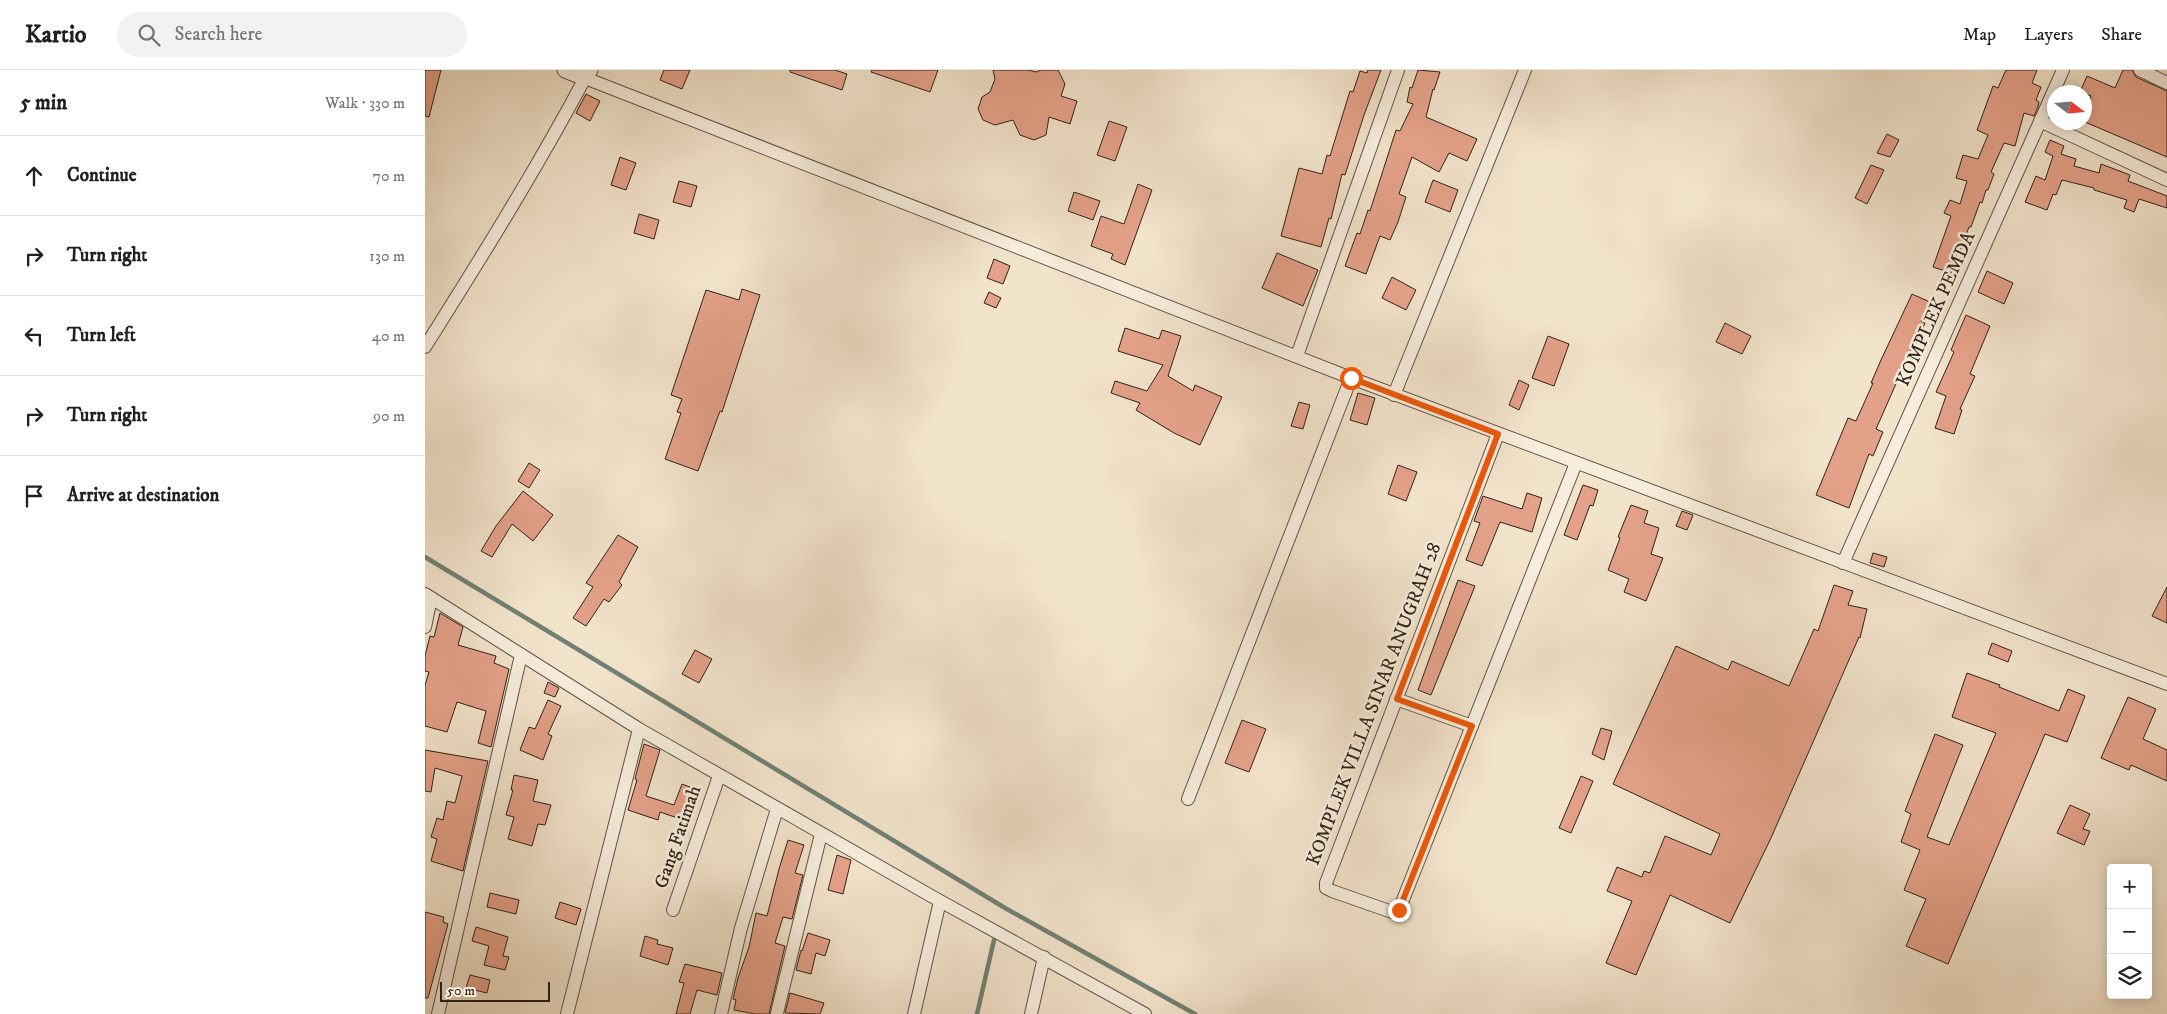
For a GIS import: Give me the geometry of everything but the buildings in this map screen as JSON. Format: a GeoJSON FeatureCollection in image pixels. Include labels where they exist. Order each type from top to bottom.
{"type":"FeatureCollection","features":[{"type":"Feature","properties":{"kind":"street"},"geometry":{"type":"LineString","coordinates":[[565,70],[587,74],[1394,395],[2167,684]]}},
{"type":"Feature","properties":{"kind":"street"},"geometry":{"type":"LineString","coordinates":[[1297,356],[1398,70]]}},
{"type":"Feature","properties":{"kind":"street"},"geometry":{"type":"LineString","coordinates":[[1394,395],[1525,70]]}},
{"type":"Feature","properties":{"kind":"street","name":"KOMPLEK PEMDA"},"geometry":{"type":"LineString","coordinates":[[1843,563],[2063,70]]}},
{"type":"Feature","properties":{"kind":"street"},"geometry":{"type":"LineString","coordinates":[[2140,70],[2167,83]]}},
{"type":"Feature","properties":{"kind":"street"},"geometry":{"type":"LineString","coordinates":[[425,347],[497,234],[555,135],[587,74]]}},
{"type":"Feature","properties":{"kind":"street"},"geometry":{"type":"LineString","coordinates":[[2040,122],[2167,180]]}},
{"type":"Feature","properties":{"kind":"street"},"geometry":{"type":"LineString","coordinates":[[1188,799],[1351,378]]}},
{"type":"Feature","properties":{"kind":"street","name":"KOMPLEK VILLA SINAR ANUGRAH 28"},"geometry":{"type":"LineString","coordinates":[[1498,434],[1326,883],[1326,888],[1332,891],[1392,912],[1399,910],[1576,463]]}},
{"type":"Feature","properties":{"kind":"street"},"geometry":{"type":"LineString","coordinates":[[425,627],[428,596],[639,729],[719,776],[940,901],[1044,957],[1129,1010],[1145,1014]]}},
{"type":"Feature","properties":{"kind":"street"},"geometry":{"type":"LineString","coordinates":[[438,1014],[521,655]]}},
{"type":"Feature","properties":{"kind":"street"},"geometry":{"type":"LineString","coordinates":[[1397,699],[1472,726]]}},
{"type":"Feature","properties":{"kind":"street"},"geometry":{"type":"LineString","coordinates":[[567,1014],[639,729]]}},
{"type":"Feature","properties":{"kind":"street","name":"Gang Fatimah"},"geometry":{"type":"LineString","coordinates":[[673,910],[719,776]]}},
{"type":"Feature","properties":{"kind":"street"},"geometry":{"type":"LineString","coordinates":[[721,1014],[741,928],[777,809]]}},
{"type":"Feature","properties":{"kind":"street"},"geometry":{"type":"LineString","coordinates":[[777,1013],[821,834]]}},
{"type":"Feature","properties":{"kind":"street"},"geometry":{"type":"LineString","coordinates":[[914,1014],[940,901]]}},
{"type":"Feature","properties":{"kind":"street"},"geometry":{"type":"LineString","coordinates":[[1031,1014],[1044,957]]}},
{"type":"Feature","properties":{"kind":"waterway"},"geometry":{"type":"LineString","coordinates":[[425,557],[1005,908],[1195,1014]]}},
{"type":"Feature","properties":{"kind":"waterway"},"geometry":{"type":"LineString","coordinates":[[977,1014],[994,940]]}},
{"type":"Feature","properties":{"kind":"route"},"geometry":{"type":"LineString","coordinates":[[1351,378],[1498,434],[1397,699],[1472,726],[1399,910]]}}]}
